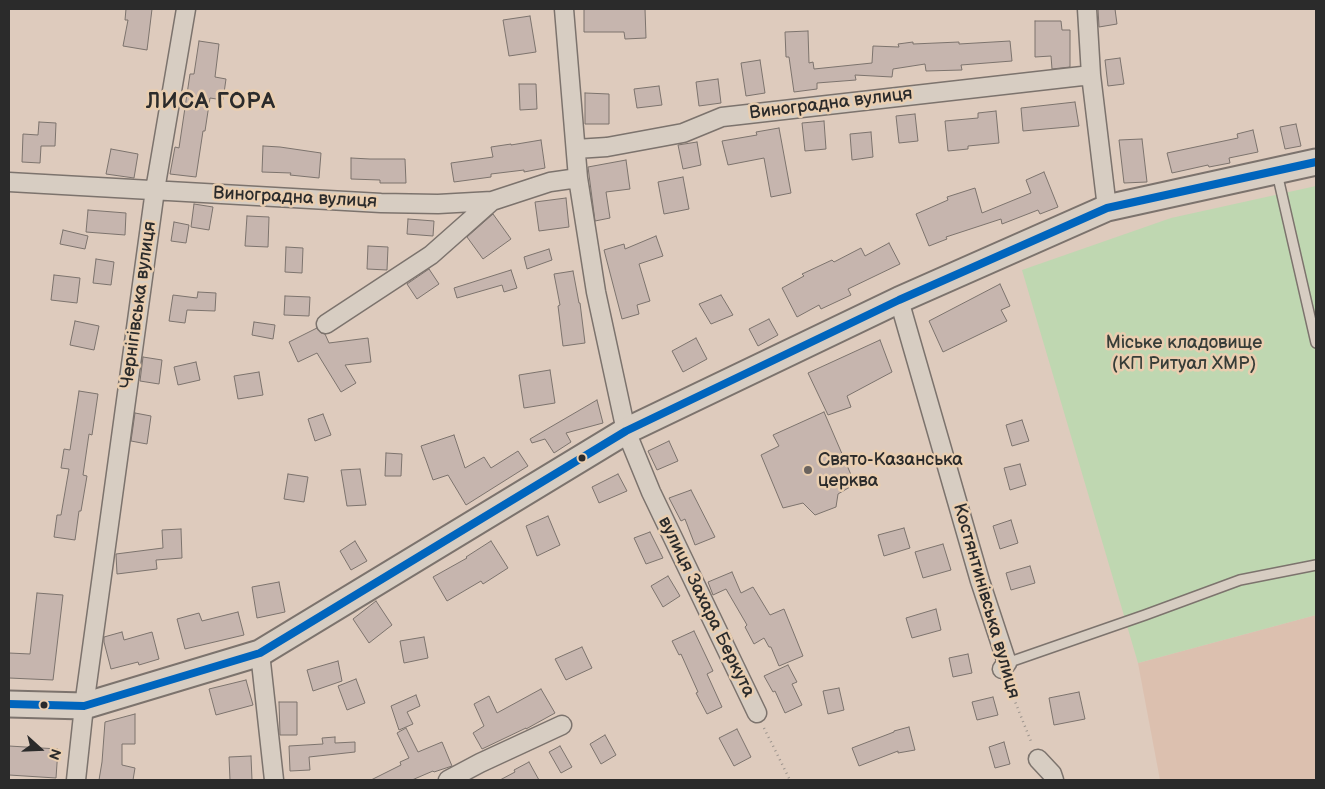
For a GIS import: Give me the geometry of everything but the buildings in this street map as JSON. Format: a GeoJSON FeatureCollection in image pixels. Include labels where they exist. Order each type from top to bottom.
{"type":"FeatureCollection","features":[{"type":"Feature","properties":{"kind":"main road"},"geometry":{"type":"LineString","coordinates":[[9,704],[84,706],[260,653],[626,431],[899,300],[1107,208],[1316,162]]}},
{"type":"Feature","properties":{"kind":"street","name":"Чернігівська вулиця"},"geometry":{"type":"LineString","coordinates":[[76,780],[84,706],[155,190],[186,9]]}},
{"type":"Feature","properties":{"kind":"street","name":"вулиця Захара Беркута"},"geometry":{"type":"LineString","coordinates":[[564,9],[578,178],[596,292],[626,431],[651,492],[756,713]]}},
{"type":"Feature","properties":{"kind":"street"},"geometry":{"type":"LineString","coordinates":[[1088,9],[1090,75],[1107,208]]}},
{"type":"Feature","properties":{"kind":"street","name":"Виноградна вулиця"},"geometry":{"type":"LineString","coordinates":[[576,149],[608,147],[683,133],[722,117],[1090,75]]}},
{"type":"Feature","properties":{"kind":"street","name":"Виноградна вулиця"},"geometry":{"type":"LineString","coordinates":[[9,182],[381,203],[438,204],[492,201],[550,182],[578,178]]}},
{"type":"Feature","properties":{"kind":"street"},"geometry":{"type":"LineString","coordinates":[[326,324],[431,255],[492,201]]}},
{"type":"Feature","properties":{"kind":"street","name":"Костянтинівська вулиця"},"geometry":{"type":"LineString","coordinates":[[899,300],[1004,666]]}},
{"type":"Feature","properties":{"kind":"street"},"geometry":{"type":"LineString","coordinates":[[260,653],[274,780]]}},
{"type":"Feature","properties":{"kind":"street"},"geometry":{"type":"LineString","coordinates":[[448,780],[480,763],[562,726]]}},
{"type":"Feature","properties":{"kind":"street"},"geometry":{"type":"LineString","coordinates":[[1038,759],[1052,774],[1054,780]]}},
{"type":"Feature","properties":{"kind":"lane"},"geometry":{"type":"LineString","coordinates":[[1277,170],[1316,343]]}},
{"type":"Feature","properties":{"kind":"lane"},"geometry":{"type":"LineString","coordinates":[[1004,666],[1240,580],[1316,565]]}},
{"type":"Feature","properties":{"kind":"path","name":"Костянтинівська вулиця"},"geometry":{"type":"LineString","coordinates":[[1004,666],[1038,759]]}},
{"type":"Feature","properties":{"kind":"path","name":"вулиця Захара Беркута"},"geometry":{"type":"LineString","coordinates":[[756,713],[790,780]]}},
{"type":"Feature","properties":{"kind":"shaded area"},"geometry":{"type":"Polygon","coordinates":[[[1316,615],[1316,780],[1160,780],[1138,663],[1316,615]]]}},
{"type":"Feature","properties":{"kind":"green space","name":"Міське кладовище (КП Ритуал ХМР)"},"geometry":{"type":"Polygon","coordinates":[[[1316,186],[1316,615],[1138,663],[1022,270],[1171,218],[1316,186]]]}},
{"type":"Feature","properties":{"kind":"transit line"},"geometry":{"type":"LineString","coordinates":[[9,704],[84,706],[260,653],[626,431],[899,300],[1107,208],[1316,162]]}},
{"type":"Feature","properties":{"kind":"place","name":"Свято-Казанська церква"},"geometry":{"type":"Point","coordinates":[808,470]}},
{"type":"Feature","properties":{"kind":"district","name":"ЛИСА ГОРА"},"geometry":{"type":"Point","coordinates":[211,102]}}]}
